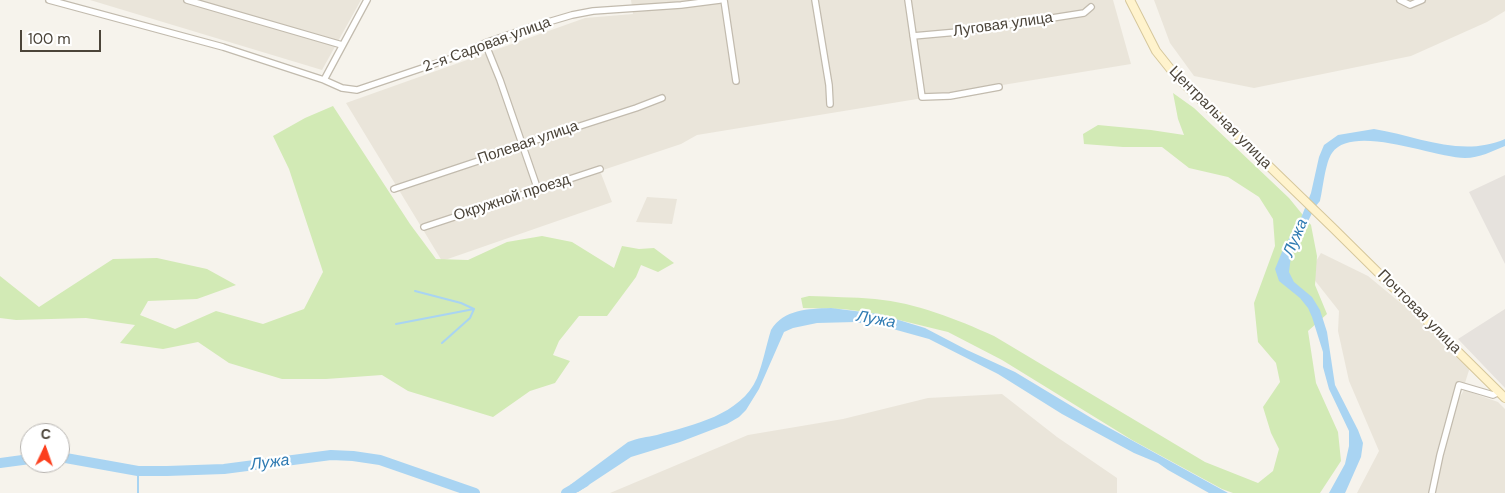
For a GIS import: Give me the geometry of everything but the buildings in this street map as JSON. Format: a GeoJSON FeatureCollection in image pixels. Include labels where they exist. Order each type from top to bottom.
{"type":"FeatureCollection","features":[{"type":"Feature","properties":{"kind":"street"},"geometry":{"type":"LineString","coordinates":[[50,0],[223,47],[324,80],[367,0]]}},
{"type":"Feature","properties":{"kind":"street"},"geometry":{"type":"LineString","coordinates":[[187,0],[342,45]]}},
{"type":"Feature","properties":{"kind":"street","name":"2-я Садовая улица"},"geometry":{"type":"LineString","coordinates":[[324,80],[342,88],[358,90],[458,56],[486,43],[528,28],[572,15],[593,11],[681,5],[720,0]]}},
{"type":"Feature","properties":{"kind":"street"},"geometry":{"type":"LineString","coordinates":[[724,0],[736,81]]}},
{"type":"Feature","properties":{"kind":"street"},"geometry":{"type":"LineString","coordinates":[[815,0],[829,85],[830,104]]}},
{"type":"Feature","properties":{"kind":"street"},"geometry":{"type":"LineString","coordinates":[[908,0],[922,98],[950,96],[999,87]]}},
{"type":"Feature","properties":{"kind":"street","name":"Центральная улица"},"geometry":{"type":"LineString","coordinates":[[1130,0],[1156,51],[1176,76],[1332,227]]}},
{"type":"Feature","properties":{"kind":"street"},"geometry":{"type":"LineString","coordinates":[[1400,0],[1410,4],[1422,0]]}},
{"type":"Feature","properties":{"kind":"street","name":"Луговая улица"},"geometry":{"type":"LineString","coordinates":[[913,36],[969,31],[1084,13],[1091,7]]}},
{"type":"Feature","properties":{"kind":"street"},"geometry":{"type":"LineString","coordinates":[[486,43],[538,190]]}},
{"type":"Feature","properties":{"kind":"street","name":"Полевая улица"},"geometry":{"type":"LineString","coordinates":[[394,188],[662,98]]}},
{"type":"Feature","properties":{"kind":"street","name":"Окружной проезд"},"geometry":{"type":"LineString","coordinates":[[424,226],[600,169]]}},
{"type":"Feature","properties":{"kind":"street","name":"Почтовая улица"},"geometry":{"type":"LineString","coordinates":[[1332,227],[1502,394]]}},
{"type":"Feature","properties":{"kind":"street"},"geometry":{"type":"LineString","coordinates":[[1432,493],[1459,385],[1493,395],[1502,394]]}},
{"type":"Feature","properties":{"kind":"shaded area"},"geometry":{"type":"Polygon","coordinates":[[[90,0],[361,0],[322,70],[90,0]]]}},
{"type":"Feature","properties":{"kind":"shaded area"},"geometry":{"type":"Polygon","coordinates":[[[631,0],[1113,0],[1131,64],[697,135],[681,144],[600,171],[612,202],[442,261],[346,103],[585,18],[633,14],[631,0]]]}},
{"type":"Feature","properties":{"kind":"shaded area"},"geometry":{"type":"Polygon","coordinates":[[[1154,0],[1505,0],[1505,11],[1487,22],[1411,56],[1254,88],[1194,76],[1170,43],[1154,0]]]}},
{"type":"Feature","properties":{"kind":"shaded area"},"geometry":{"type":"Polygon","coordinates":[[[1505,175],[1505,264],[1469,192],[1505,175]]]}},
{"type":"Feature","properties":{"kind":"shaded area"},"geometry":{"type":"Polygon","coordinates":[[[647,197],[677,199],[672,224],[636,222],[647,197]]]}},
{"type":"Feature","properties":{"kind":"shaded area"},"geometry":{"type":"Polygon","coordinates":[[[1321,253],[1368,276],[1420,319],[1470,367],[1465,383],[1455,389],[1436,457],[1430,493],[1357,493],[1379,451],[1349,381],[1338,331],[1339,311],[1309,273],[1321,253]]]}},
{"type":"Feature","properties":{"kind":"shaded area"},"geometry":{"type":"Polygon","coordinates":[[[1505,309],[1505,388],[1458,339],[1505,309]]]}},
{"type":"Feature","properties":{"kind":"shaded area"},"geometry":{"type":"Polygon","coordinates":[[[1464,390],[1498,402],[1505,409],[1505,493],[1434,493],[1442,455],[1458,400],[1464,390]]]}},
{"type":"Feature","properties":{"kind":"shaded area"},"geometry":{"type":"Polygon","coordinates":[[[1002,394],[1057,437],[1117,478],[1117,493],[610,493],[748,435],[843,419],[928,398],[1002,394]]]}},
{"type":"Feature","properties":{"kind":"green space"},"geometry":{"type":"Polygon","coordinates":[[[1173,93],[1194,108],[1289,198],[1311,225],[1317,256],[1315,285],[1327,314],[1308,331],[1316,383],[1338,432],[1341,461],[1320,493],[1233,493],[1222,489],[1132,440],[1002,360],[948,332],[866,312],[843,309],[803,308],[801,298],[809,296],[867,298],[906,304],[951,318],[994,336],[1205,462],[1258,483],[1273,471],[1279,449],[1271,433],[1263,407],[1280,382],[1276,363],[1258,342],[1254,303],[1275,246],[1273,219],[1259,197],[1228,177],[1189,168],[1162,147],[1084,144],[1083,134],[1098,125],[1184,135],[1178,119],[1173,93]]]}},
{"type":"Feature","properties":{"kind":"green space"},"geometry":{"type":"Polygon","coordinates":[[[333,106],[410,224],[436,259],[468,260],[507,242],[542,236],[572,242],[614,268],[622,246],[639,249],[654,248],[674,263],[658,272],[641,265],[636,277],[607,316],[579,316],[559,341],[553,355],[570,361],[555,383],[530,391],[493,417],[408,391],[382,375],[326,379],[282,379],[229,363],[198,342],[163,349],[120,343],[135,325],[86,318],[16,320],[0,318],[0,276],[39,307],[113,259],[157,258],[207,269],[236,285],[197,299],[148,301],[140,315],[175,329],[216,311],[263,324],[304,309],[323,272],[289,169],[273,136],[305,118],[333,106]]]}},
{"type":"Feature","properties":{"kind":"water"},"geometry":{"type":"Polygon","coordinates":[[[1374,129],[1456,146],[1489,144],[1505,139],[1505,146],[1481,156],[1465,158],[1451,157],[1395,144],[1357,141],[1342,145],[1332,153],[1326,169],[1320,201],[1315,207],[1291,256],[1289,272],[1294,282],[1312,297],[1320,310],[1327,332],[1335,385],[1363,443],[1361,457],[1345,493],[1329,493],[1345,464],[1349,446],[1349,431],[1329,389],[1323,367],[1323,352],[1308,308],[1300,298],[1279,281],[1275,269],[1284,247],[1301,218],[1311,193],[1319,157],[1324,145],[1338,135],[1374,129]]]}},
{"type":"Feature","properties":{"kind":"water"},"geometry":{"type":"Polygon","coordinates":[[[831,308],[879,314],[925,328],[1015,372],[1093,419],[1228,493],[1209,493],[1158,463],[1134,453],[1062,414],[998,374],[929,339],[893,329],[855,322],[817,323],[784,332],[759,389],[746,410],[739,417],[727,424],[680,442],[631,457],[578,492],[570,485],[628,442],[700,422],[728,410],[750,391],[757,378],[771,330],[776,323],[797,312],[831,308]]]}},
{"type":"Feature","properties":{"kind":"waterway"},"geometry":{"type":"LineString","coordinates":[[415,291],[461,303],[474,309]]}},
{"type":"Feature","properties":{"kind":"waterway"},"geometry":{"type":"LineString","coordinates":[[396,324],[474,309],[470,318],[442,343]]}},
{"type":"Feature","properties":{"kind":"waterway","name":"Лужа"},"geometry":{"type":"LineString","coordinates":[[70,459],[138,471],[167,471],[224,469],[331,455],[353,456],[380,460],[475,493]]}},
{"type":"Feature","properties":{"kind":"waterway","name":"Лужа"},"geometry":{"type":"LineString","coordinates":[[0,463],[20,460]]}},
{"type":"Feature","properties":{"kind":"waterway"},"geometry":{"type":"LineString","coordinates":[[138,471],[138,493]]}},
{"type":"Feature","properties":{"kind":"waterway","name":"Лужа"},"geometry":{"type":"LineString","coordinates":[[566,493],[585,482]]}}]}
